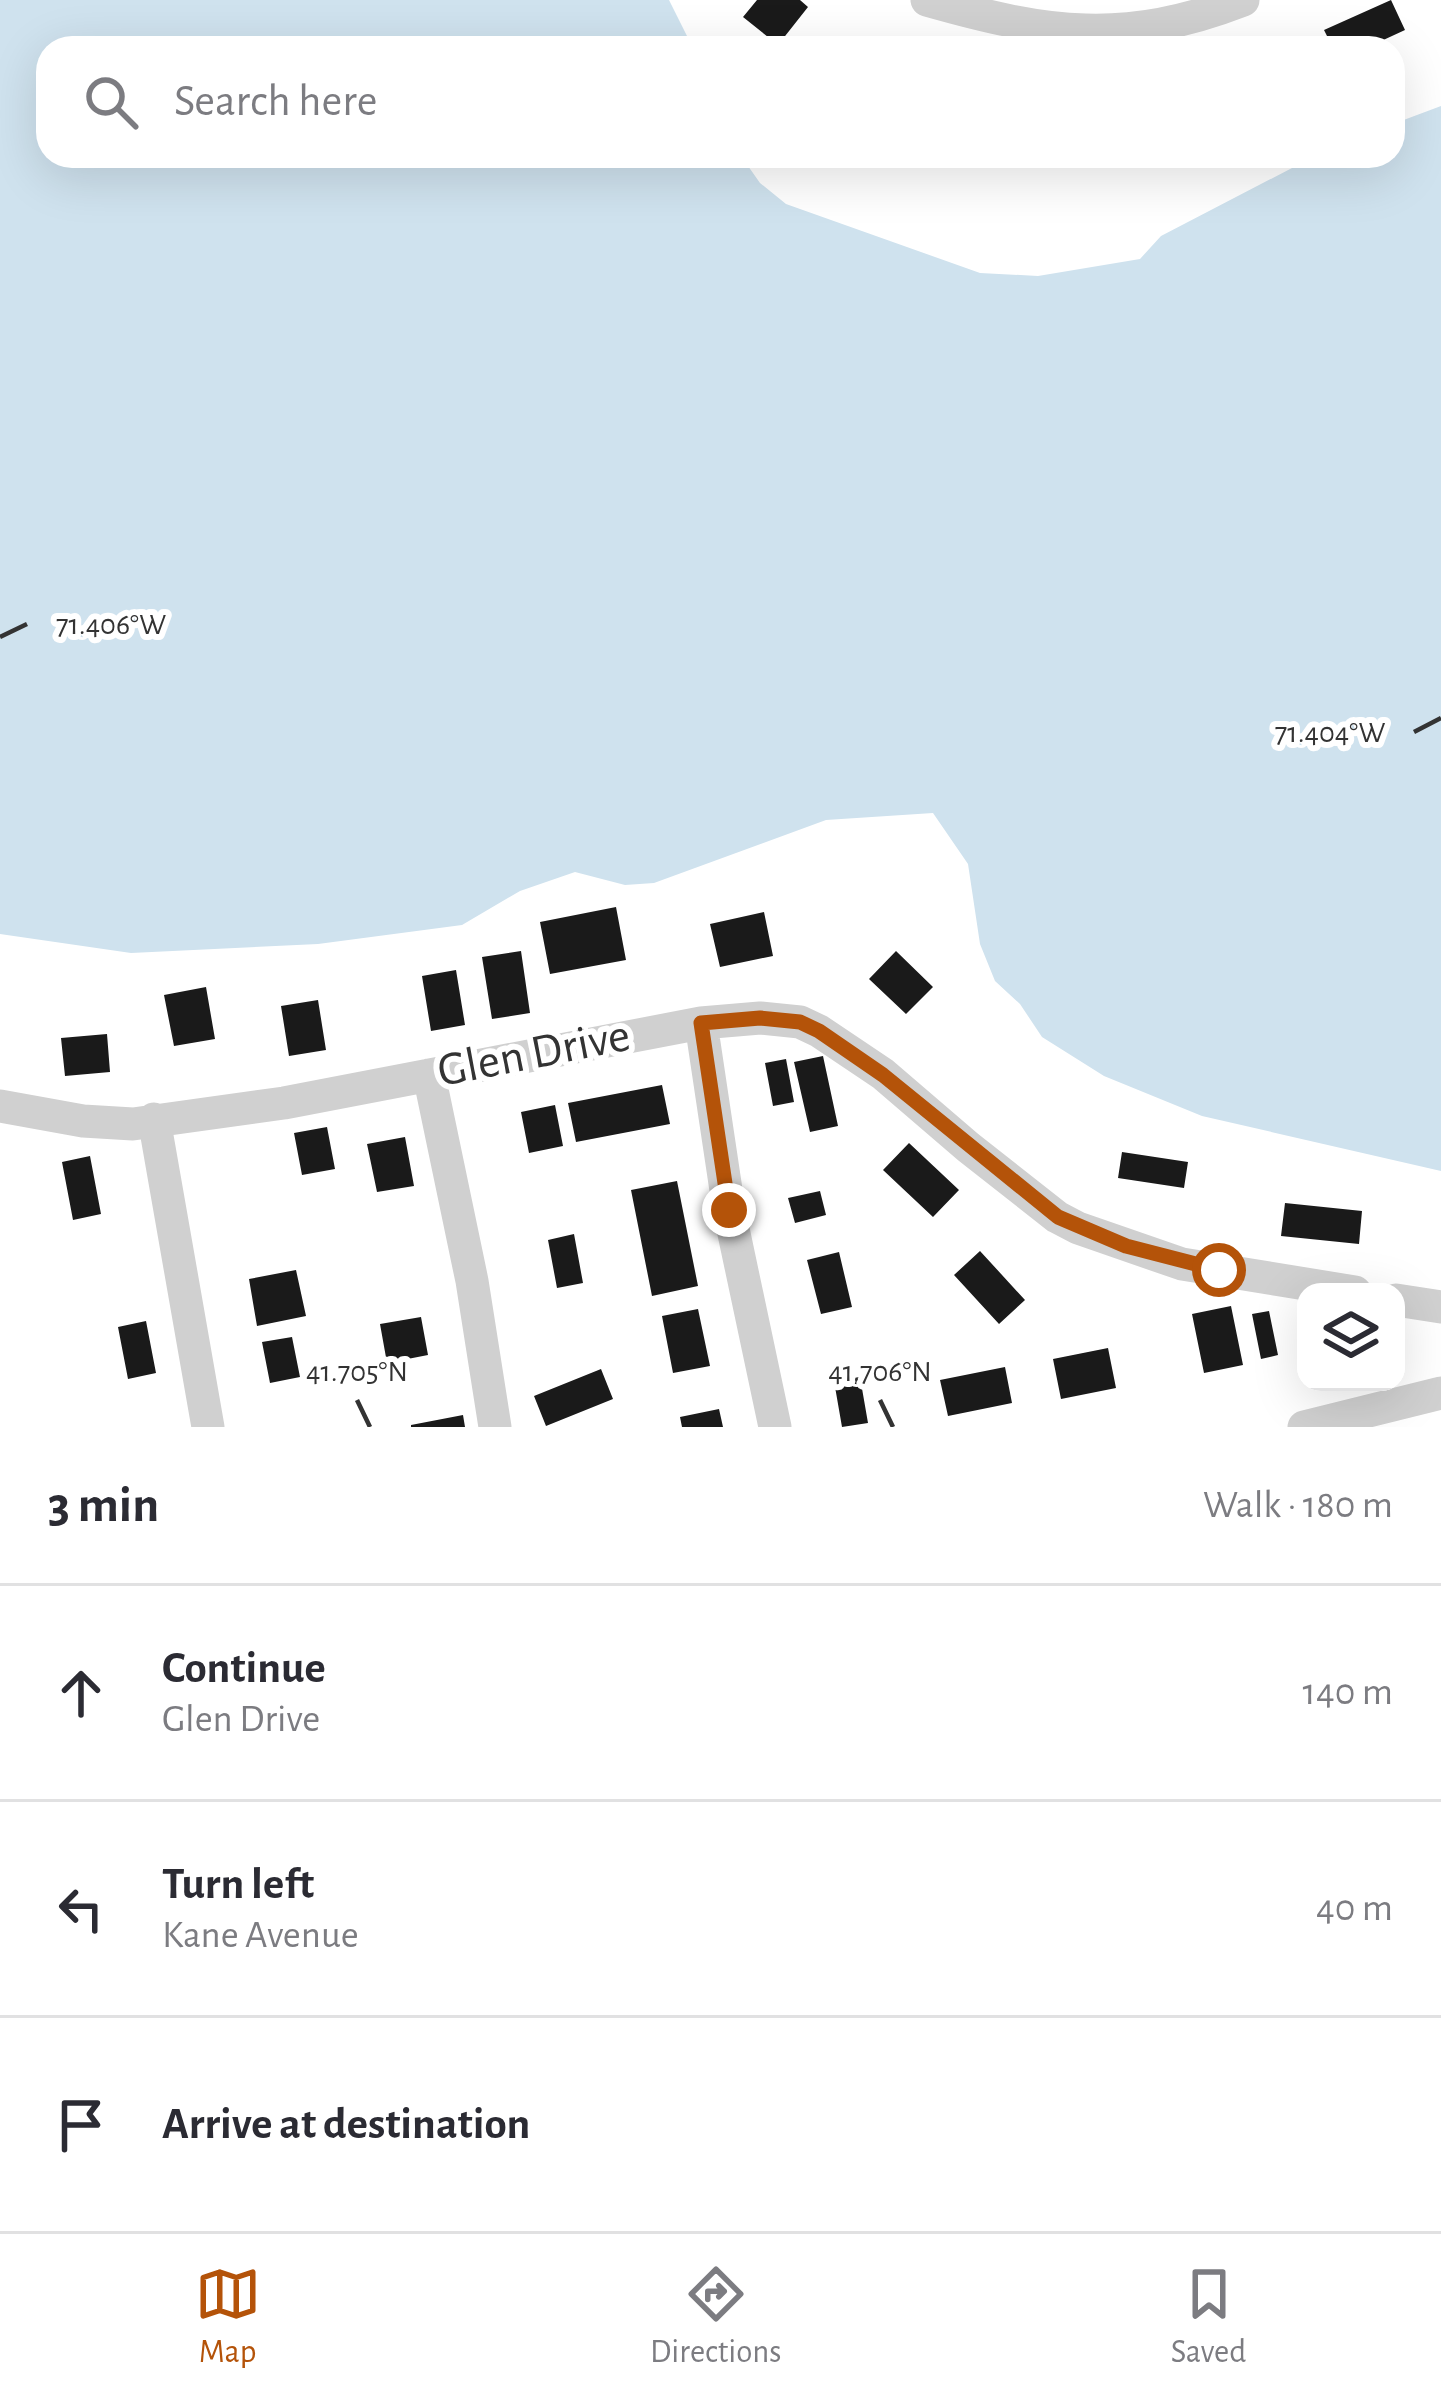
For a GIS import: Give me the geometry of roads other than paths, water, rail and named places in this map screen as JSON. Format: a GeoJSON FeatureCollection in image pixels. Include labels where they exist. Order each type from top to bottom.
{"type":"FeatureCollection","features":[{"type":"Feature","properties":{"kind":"street"},"geometry":{"type":"LineString","coordinates":[[927,0],[1006,10],[1046,29],[1119,32],[1187,20],[1243,0]]}},
{"type":"Feature","properties":{"kind":"street","name":"Glen Drive"},"geometry":{"type":"LineString","coordinates":[[0,1106],[133,1124],[284,1103],[701,1023],[760,1018],[800,1022],[883,1075],[1058,1217],[1078,1228],[1182,1264],[1299,1283]]}},
{"type":"Feature","properties":{"kind":"street"},"geometry":{"type":"LineString","coordinates":[[701,1023],[729,1210],[776,1427]]}},
{"type":"Feature","properties":{"kind":"street"},"geometry":{"type":"LineString","coordinates":[[429,1075],[472,1281],[495,1427]]}},
{"type":"Feature","properties":{"kind":"street"},"geometry":{"type":"LineString","coordinates":[[154,1119],[208,1427]]}},
{"type":"Feature","properties":{"kind":"street"},"geometry":{"type":"LineString","coordinates":[[1405,1301],[1441,1307]]}},
{"type":"Feature","properties":{"kind":"street"},"geometry":{"type":"LineString","coordinates":[[1304,1427],[1441,1393]]}},
{"type":"Feature","properties":{"kind":"water"},"geometry":{"type":"Polygon","coordinates":[[[0,0],[669,0],[687,36],[36,36],[36,168],[749,168],[786,204],[980,273],[1038,276],[1140,259],[1161,236],[1292,168],[1405,168],[1405,120],[1441,106],[1441,1171],[1202,1116],[1104,1076],[1042,1037],[1020,1004],[995,981],[980,944],[968,864],[933,813],[826,820],[654,883],[625,885],[575,872],[520,891],[462,925],[318,944],[131,953],[0,934],[0,0]]]}}]}
